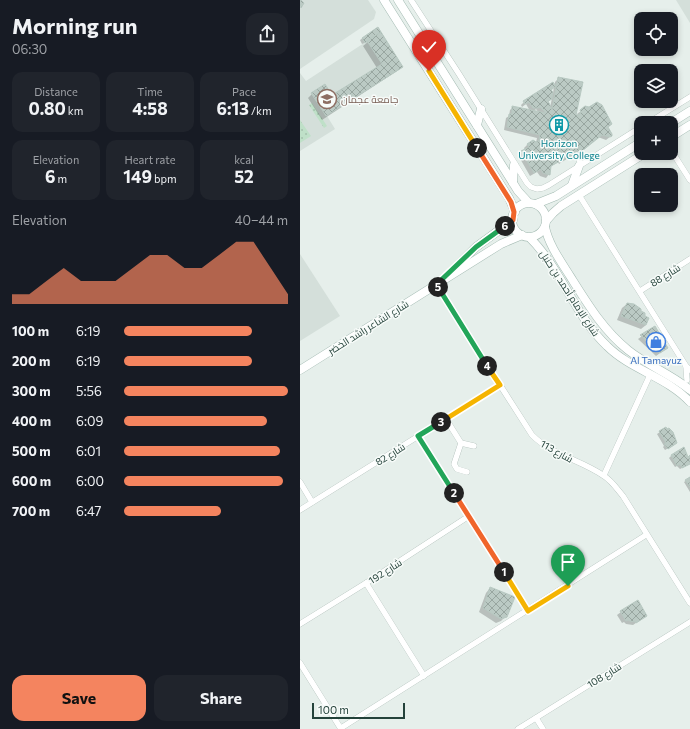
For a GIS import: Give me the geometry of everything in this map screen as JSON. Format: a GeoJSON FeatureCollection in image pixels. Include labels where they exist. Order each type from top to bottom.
{"type":"FeatureCollection","features":[{"type":"Feature","properties":{"kind":"street"},"geometry":{"type":"LineString","coordinates":[[384,0],[509,198],[514,216],[515,229],[525,236],[536,236],[541,232],[557,209],[634,160]]}},
{"type":"Feature","properties":{"kind":"street"},"geometry":{"type":"LineString","coordinates":[[398,0],[520,194],[533,204],[543,209],[546,224]]}},
{"type":"Feature","properties":{"kind":"street"},"geometry":{"type":"LineString","coordinates":[[411,0],[481,109],[514,165],[526,183],[531,187],[537,189],[549,186],[634,132]]}},
{"type":"Feature","properties":{"kind":"street"},"geometry":{"type":"LineString","coordinates":[[659,116],[690,97]]}},
{"type":"Feature","properties":{"kind":"street"},"geometry":{"type":"LineString","coordinates":[[477,125],[481,109]]}},
{"type":"Feature","properties":{"kind":"street"},"geometry":{"type":"LineString","coordinates":[[678,119],[690,111]]}},
{"type":"Feature","properties":{"kind":"street"},"geometry":{"type":"LineString","coordinates":[[678,133],[690,125]]}},
{"type":"Feature","properties":{"kind":"street"},"geometry":{"type":"LineString","coordinates":[[514,216],[521,206],[552,198],[634,146]]}},
{"type":"Feature","properties":{"kind":"street"},"geometry":{"type":"LineString","coordinates":[[572,186],[580,165],[577,155]]}},
{"type":"Feature","properties":{"kind":"street"},"geometry":{"type":"LineString","coordinates":[[677,160],[690,180]]}},
{"type":"Feature","properties":{"kind":"street"},"geometry":{"type":"LineString","coordinates":[[513,183],[514,165]]}},
{"type":"Feature","properties":{"kind":"street"},"geometry":{"type":"LineString","coordinates":[[579,195],[688,368],[686,380]]}},
{"type":"Feature","properties":{"kind":"street","name":"شارع الشاعر راشد الخضر"},"geometry":{"type":"LineString","coordinates":[[436,285],[476,247],[514,216]]}},
{"type":"Feature","properties":{"kind":"street","name":"شارع الإمام أحمد بن حنبل"},"geometry":{"type":"LineString","coordinates":[[546,224],[551,245],[595,315],[607,330],[636,356],[686,380],[690,390]]}},
{"type":"Feature","properties":{"kind":"street","name":"شارع الشاعر راشد الخضر"},"geometry":{"type":"LineString","coordinates":[[300,370],[501,244],[525,236]]}},
{"type":"Feature","properties":{"kind":"street","name":"شارع الإمام أحمد بن حنبل"},"geometry":{"type":"LineString","coordinates":[[525,236],[541,249],[596,336],[614,353],[631,365],[678,392],[690,402]]}},
{"type":"Feature","properties":{"kind":"street","name":"شارع 88"},"geometry":{"type":"LineString","coordinates":[[640,291],[690,259]]}},
{"type":"Feature","properties":{"kind":"street","name":"شارع 113"},"geometry":{"type":"LineString","coordinates":[[436,285],[526,428],[538,441],[553,451],[610,480],[620,492],[690,604]]}},
{"type":"Feature","properties":{"kind":"street"},"geometry":{"type":"LineString","coordinates":[[604,476],[650,375]]}},
{"type":"Feature","properties":{"kind":"street","name":"شارع 82"},"geometry":{"type":"LineString","coordinates":[[300,510],[500,385]]}},
{"type":"Feature","properties":{"kind":"street"},"geometry":{"type":"LineString","coordinates":[[446,419],[461,443],[474,446]]}},
{"type":"Feature","properties":{"kind":"street"},"geometry":{"type":"LineString","coordinates":[[418,436],[528,611]]}},
{"type":"Feature","properties":{"kind":"street"},"geometry":{"type":"LineString","coordinates":[[461,443],[454,464],[457,469],[467,472]]}},
{"type":"Feature","properties":{"kind":"street"},"geometry":{"type":"LineString","coordinates":[[300,482],[310,503]]}},
{"type":"Feature","properties":{"kind":"street"},"geometry":{"type":"LineString","coordinates":[[300,489],[310,503]]}},
{"type":"Feature","properties":{"kind":"street","name":"شارع 192"},"geometry":{"type":"LineString","coordinates":[[300,624],[469,516]]}},
{"type":"Feature","properties":{"kind":"street"},"geometry":{"type":"LineString","coordinates":[[300,663],[341,728],[646,535]]}},
{"type":"Feature","properties":{"kind":"street"},"geometry":{"type":"LineString","coordinates":[[366,583],[424,676]]}},
{"type":"Feature","properties":{"kind":"street","name":"شارع 108"},"geometry":{"type":"LineString","coordinates":[[518,729],[690,622]]}},
{"type":"Feature","properties":{"kind":"street"},"geometry":{"type":"LineString","coordinates":[[536,718],[543,729]]}},
{"type":"Feature","properties":{"kind":"shaded area"},"geometry":{"type":"Polygon","coordinates":[[[300,0],[368,0],[376,12],[374,19],[300,69],[300,0]]]}},
{"type":"Feature","properties":{"kind":"shaded area"},"geometry":{"type":"Polygon","coordinates":[[[676,0],[690,0],[690,23],[676,0]]]}},
{"type":"Feature","properties":{"kind":"shaded area","name":"جامعة عجمان"},"geometry":{"type":"Polygon","coordinates":[[[381,32],[403,67],[327,116],[335,129],[300,151],[300,73],[306,81],[381,32]]]}},
{"type":"Feature","properties":{"kind":"shaded area"},"geometry":{"type":"Polygon","coordinates":[[[300,254],[340,316],[300,341],[300,254]]]}},
{"type":"Feature","properties":{"kind":"green space"},"geometry":{"type":"Polygon","coordinates":[[[312,103],[327,126],[324,128],[309,105],[312,103]]]}},
{"type":"Feature","properties":{"kind":"green space"},"geometry":{"type":"Polygon","coordinates":[[[300,120],[311,136],[300,143],[300,120]]]}},
{"type":"Feature","properties":{"kind":"building"},"geometry":{"type":"Polygon","coordinates":[[[301,0],[304,3],[301,8],[300,1],[301,0]]]}},
{"type":"Feature","properties":{"kind":"building"},"geometry":{"type":"Polygon","coordinates":[[[378,27],[381,32],[365,43],[362,38],[378,27]]]}},
{"type":"Feature","properties":{"kind":"building"},"geometry":{"type":"Polygon","coordinates":[[[381,32],[403,67],[326,116],[311,93],[325,84],[332,95],[382,64],[367,41],[381,32]]]}},
{"type":"Feature","properties":{"kind":"building","name":"Horizon University College"},"geometry":{"type":"Polygon","coordinates":[[[558,77],[583,82],[576,115],[581,113],[580,110],[585,106],[589,107],[597,102],[602,105],[612,124],[608,127],[612,136],[602,135],[577,155],[571,156],[551,166],[550,175],[543,173],[541,169],[534,173],[521,151],[529,147],[527,144],[533,140],[536,142],[539,140],[540,135],[507,127],[509,114],[512,114],[512,106],[546,113],[540,107],[533,108],[529,102],[525,104],[523,101],[553,82],[556,86],[551,90],[553,92],[552,99],[548,101],[552,109],[558,77]]]}},
{"type":"Feature","properties":{"kind":"building"},"geometry":{"type":"Polygon","coordinates":[[[627,303],[634,304],[645,313],[645,316],[649,318],[646,325],[621,316],[627,303]]]}},
{"type":"Feature","properties":{"kind":"building","name":"Al Tamayuz"},"geometry":{"type":"Polygon","coordinates":[[[655,326],[668,348],[660,353],[640,335],[655,326]]]}},
{"type":"Feature","properties":{"kind":"building"},"geometry":{"type":"Polygon","coordinates":[[[666,427],[673,432],[677,443],[668,449],[664,444],[666,443],[659,431],[666,427]]]}},
{"type":"Feature","properties":{"kind":"building"},"geometry":{"type":"Polygon","coordinates":[[[684,447],[688,457],[690,455],[690,464],[682,468],[680,464],[677,466],[671,455],[684,447]]]}},
{"type":"Feature","properties":{"kind":"building"},"geometry":{"type":"Polygon","coordinates":[[[690,477],[690,487],[685,480],[690,477]]]}},
{"type":"Feature","properties":{"kind":"building"},"geometry":{"type":"Polygon","coordinates":[[[490,587],[515,597],[507,617],[501,619],[483,608],[490,587]]]}},
{"type":"Feature","properties":{"kind":"building"},"geometry":{"type":"Polygon","coordinates":[[[638,600],[647,616],[636,623],[628,620],[626,621],[620,611],[638,600]]]}},
{"type":"Feature","properties":{"kind":"place","name":"جامعة عجمان"},"geometry":{"type":"Point","coordinates":[327,99]}},
{"type":"Feature","properties":{"kind":"place","name":"Horizon University College"},"geometry":{"type":"Point","coordinates":[559,125]}},
{"type":"Feature","properties":{"kind":"place","name":"Al Tamayuz"},"geometry":{"type":"Point","coordinates":[656,342]}},
{"type":"Feature","properties":{"kind":"route"},"geometry":{"type":"LineString","coordinates":[[429,71],[509,198],[514,212],[513,220],[476,247],[436,285],[500,385],[418,436],[528,611],[568,586]]}}]}
